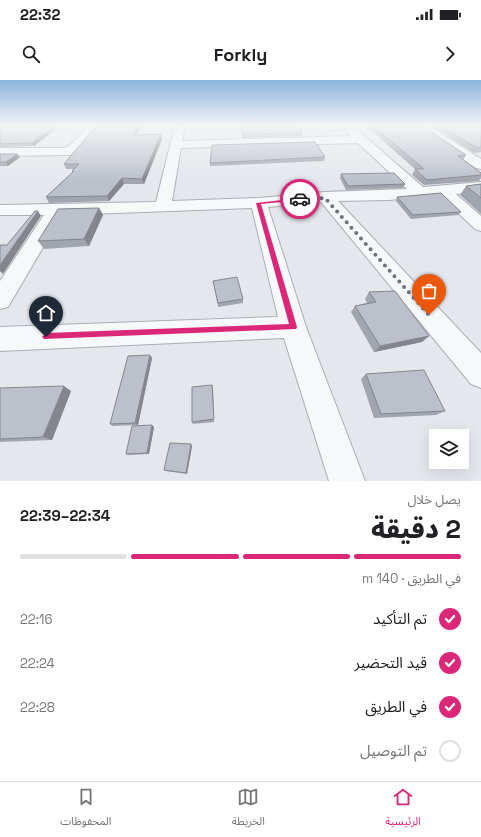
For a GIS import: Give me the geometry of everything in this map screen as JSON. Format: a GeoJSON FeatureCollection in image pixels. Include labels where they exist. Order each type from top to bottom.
{"type":"FeatureCollection","features":[{"type":"Feature","properties":{"kind":"street"},"geometry":{"type":"LineString","coordinates":[[0,152],[66,152],[74,148],[78,144]]}},
{"type":"Feature","properties":{"kind":"street"},"geometry":{"type":"LineString","coordinates":[[163,205],[177,145],[216,144]]}},
{"type":"Feature","properties":{"kind":"street"},"geometry":{"type":"LineString","coordinates":[[366,144],[418,192]]}},
{"type":"Feature","properties":{"kind":"street"},"geometry":{"type":"LineString","coordinates":[[448,144],[481,165]]}},
{"type":"Feature","properties":{"kind":"street"},"geometry":{"type":"LineString","coordinates":[[0,210],[56,210],[163,205],[259,203],[389,195],[481,187]]}},
{"type":"Feature","properties":{"kind":"street"},"geometry":{"type":"LineString","coordinates":[[442,190],[481,225]]}},
{"type":"Feature","properties":{"kind":"street"},"geometry":{"type":"LineString","coordinates":[[325,198],[481,374]]}},
{"type":"Feature","properties":{"kind":"street"},"geometry":{"type":"LineString","coordinates":[[259,203],[293,327],[347,481]]}},
{"type":"Feature","properties":{"kind":"street"},"geometry":{"type":"LineString","coordinates":[[0,300],[56,210]]}},
{"type":"Feature","properties":{"kind":"street"},"geometry":{"type":"LineString","coordinates":[[0,339],[293,327]]}},
{"type":"Feature","properties":{"kind":"building"},"geometry":{"type":"Polygon","coordinates":[[[81,144],[157,144],[142,179],[122,178],[107,196],[46,197],[74,171],[72,171],[79,164],[64,164],[81,144]]]}},
{"type":"Feature","properties":{"kind":"building"},"geometry":{"type":"Polygon","coordinates":[[[316,144],[325,157],[210,163],[212,145],[316,144]]]}},
{"type":"Feature","properties":{"kind":"building"},"geometry":{"type":"Polygon","coordinates":[[[394,144],[449,144],[466,155],[458,156],[481,173],[481,175],[427,180],[415,169],[424,169],[394,144]]]}},
{"type":"Feature","properties":{"kind":"building"},"geometry":{"type":"Polygon","coordinates":[[[470,144],[481,144],[481,147],[477,148],[470,144]]]}},
{"type":"Feature","properties":{"kind":"building"},"geometry":{"type":"Polygon","coordinates":[[[0,154],[17,154],[6,162],[0,162],[0,154]]]}},
{"type":"Feature","properties":{"kind":"building"},"geometry":{"type":"Polygon","coordinates":[[[394,173],[405,184],[348,186],[341,174],[394,173]]]}},
{"type":"Feature","properties":{"kind":"building"},"geometry":{"type":"Polygon","coordinates":[[[481,184],[481,198],[466,186],[481,184]]]}},
{"type":"Feature","properties":{"kind":"building"},"geometry":{"type":"Polygon","coordinates":[[[441,193],[461,212],[413,215],[397,197],[441,193]]]}},
{"type":"Feature","properties":{"kind":"building"},"geometry":{"type":"Polygon","coordinates":[[[99,208],[84,239],[38,241],[58,209],[99,208]]]}},
{"type":"Feature","properties":{"kind":"building"},"geometry":{"type":"Polygon","coordinates":[[[35,211],[38,211],[0,265],[0,245],[7,245],[35,211]]]}},
{"type":"Feature","properties":{"kind":"building"},"geometry":{"type":"Polygon","coordinates":[[[237,277],[243,299],[218,303],[213,281],[237,277]]]}},
{"type":"Feature","properties":{"kind":"building"},"geometry":{"type":"Polygon","coordinates":[[[395,291],[429,336],[380,346],[355,306],[376,302],[369,292],[395,291]]]}},
{"type":"Feature","properties":{"kind":"building"},"geometry":{"type":"Polygon","coordinates":[[[150,355],[135,423],[110,424],[128,356],[150,355]]]}},
{"type":"Feature","properties":{"kind":"building"},"geometry":{"type":"Polygon","coordinates":[[[424,370],[445,411],[381,414],[366,374],[424,370]]]}},
{"type":"Feature","properties":{"kind":"building"},"geometry":{"type":"Polygon","coordinates":[[[212,385],[214,419],[192,422],[192,387],[212,385]]]}},
{"type":"Feature","properties":{"kind":"building"},"geometry":{"type":"Polygon","coordinates":[[[64,386],[43,437],[0,439],[0,388],[64,386]]]}},
{"type":"Feature","properties":{"kind":"building"},"geometry":{"type":"Polygon","coordinates":[[[152,425],[147,453],[126,454],[132,426],[152,425]]]}},
{"type":"Feature","properties":{"kind":"building"},"geometry":{"type":"Polygon","coordinates":[[[170,443],[191,444],[186,473],[164,470],[170,443]]]}},
{"type":"Feature","properties":{"kind":"way so far"},"geometry":{"type":"LineString","coordinates":[[300,199],[325,198],[429,315]]}},
{"type":"Feature","properties":{"kind":"route"},"geometry":{"type":"LineString","coordinates":[[46,337],[293,327],[259,203],[300,199]]}}]}
